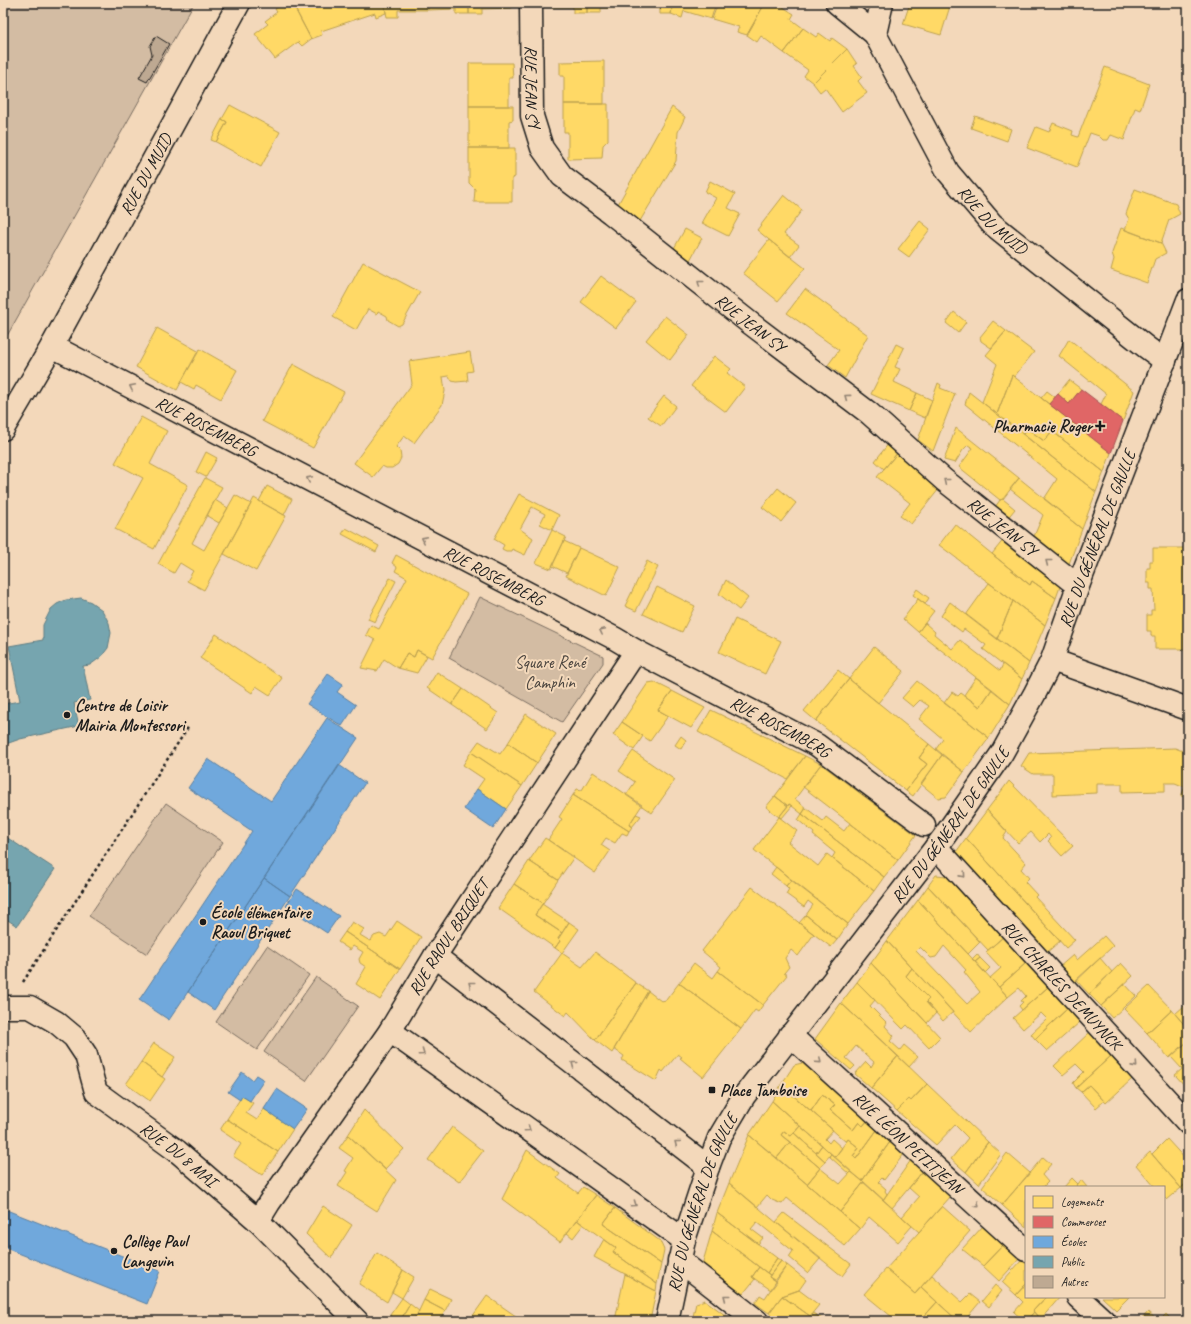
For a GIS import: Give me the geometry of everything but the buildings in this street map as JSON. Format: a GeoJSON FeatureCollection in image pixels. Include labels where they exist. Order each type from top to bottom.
{"type":"FeatureCollection","features":[{"type":"Feature","properties":{"kind":"street","name":"RUE DU MUID"},"geometry":{"type":"LineString","coordinates":[[3,429],[52,346],[239,3]]}},
{"type":"Feature","properties":{"kind":"street","name":"RUE JEAN SY"},"geometry":{"type":"LineString","coordinates":[[531,3],[532,116],[542,148],[562,176],[750,323],[869,413],[944,480],[1078,586]]}},
{"type":"Feature","properties":{"kind":"street","name":"RUE DU MUID"},"geometry":{"type":"LineString","coordinates":[[837,3],[875,34],[948,172],[992,224],[1165,361]]}},
{"type":"Feature","properties":{"kind":"street"},"geometry":{"type":"LineString","coordinates":[[875,34],[882,3]]}},
{"type":"Feature","properties":{"kind":"street","name":"RUE DU GÉNÉRAL DE GAULLE"},"geometry":{"type":"LineString","coordinates":[[667,1321],[682,1250],[708,1167],[719,1138],[744,1096],[936,846],[1002,753],[1052,660],[1078,586],[1188,300]]}},
{"type":"Feature","properties":{"kind":"street","name":"RUE ROSEMBERG"},"geometry":{"type":"LineString","coordinates":[[52,346],[817,745],[924,825]]}},
{"type":"Feature","properties":{"kind":"street","name":"RUE RAOUL BRIQUET"},"geometry":{"type":"LineString","coordinates":[[258,1221],[269,1203],[390,1031],[434,956],[636,651]]}},
{"type":"Feature","properties":{"kind":"street"},"geometry":{"type":"LineString","coordinates":[[1052,660],[1188,709]]}},
{"type":"Feature","properties":{"kind":"street","name":"RUE CHARLES DEMUYNCK"},"geometry":{"type":"LineString","coordinates":[[936,846],[1188,1123]]}},
{"type":"Feature","properties":{"kind":"street"},"geometry":{"type":"LineString","coordinates":[[434,956],[708,1167]]}},
{"type":"Feature","properties":{"kind":"street","name":"RUE DU 8 MAI"},"geometry":{"type":"LineString","coordinates":[[5,1007],[30,1007],[56,1022],[74,1037],[86,1055],[96,1092],[177,1151],[258,1221],[357,1321]]}},
{"type":"Feature","properties":{"kind":"street"},"geometry":{"type":"LineString","coordinates":[[390,1031],[682,1250],[757,1321]]}},
{"type":"Feature","properties":{"kind":"street","name":"RUE LÉON PETITJEAN"},"geometry":{"type":"LineString","coordinates":[[790,1035],[1025,1249]]}},
{"type":"Feature","properties":{"kind":"street"},"geometry":{"type":"LineString","coordinates":[[1079,1298],[1104,1321]]}},
{"type":"Feature","properties":{"kind":"path"},"geometry":{"type":"LineString","coordinates":[[5,1007],[189,726]]}},
{"type":"Feature","properties":{"kind":"green space"},"geometry":{"type":"Polygon","coordinates":[[[3,3],[194,3],[3,343],[3,3]]]}},
{"type":"Feature","properties":{"kind":"green space","name":"Square René Camphin"},"geometry":{"type":"Polygon","coordinates":[[[480,597],[603,656],[603,663],[562,722],[449,658],[480,597]]]}},
{"type":"Feature","properties":{"kind":"green space"},"geometry":{"type":"Polygon","coordinates":[[[166,803],[223,842],[147,954],[89,916],[166,803]]]}},
{"type":"Feature","properties":{"kind":"green space"},"geometry":{"type":"Polygon","coordinates":[[[267,946],[309,975],[257,1050],[216,1022],[267,946]]]}},
{"type":"Feature","properties":{"kind":"green space"},"geometry":{"type":"Polygon","coordinates":[[[316,977],[358,1006],[306,1081],[264,1052],[316,977]]]}},
{"type":"Feature","properties":{"kind":"place","name":"Pharmacie Roger"},"geometry":{"type":"Point","coordinates":[1100,426]}},
{"type":"Feature","properties":{"kind":"place","name":"Centre de Loisir Mairia Montessori"},"geometry":{"type":"Point","coordinates":[67,715]}},
{"type":"Feature","properties":{"kind":"place","name":"École élémentaire Raoul Briquet"},"geometry":{"type":"Point","coordinates":[203,922]}},
{"type":"Feature","properties":{"kind":"place","name":"Place Tamboise"},"geometry":{"type":"Point","coordinates":[712,1090]}},
{"type":"Feature","properties":{"kind":"place","name":"Collège Paul Langevin"},"geometry":{"type":"Point","coordinates":[114,1251]}}]}
